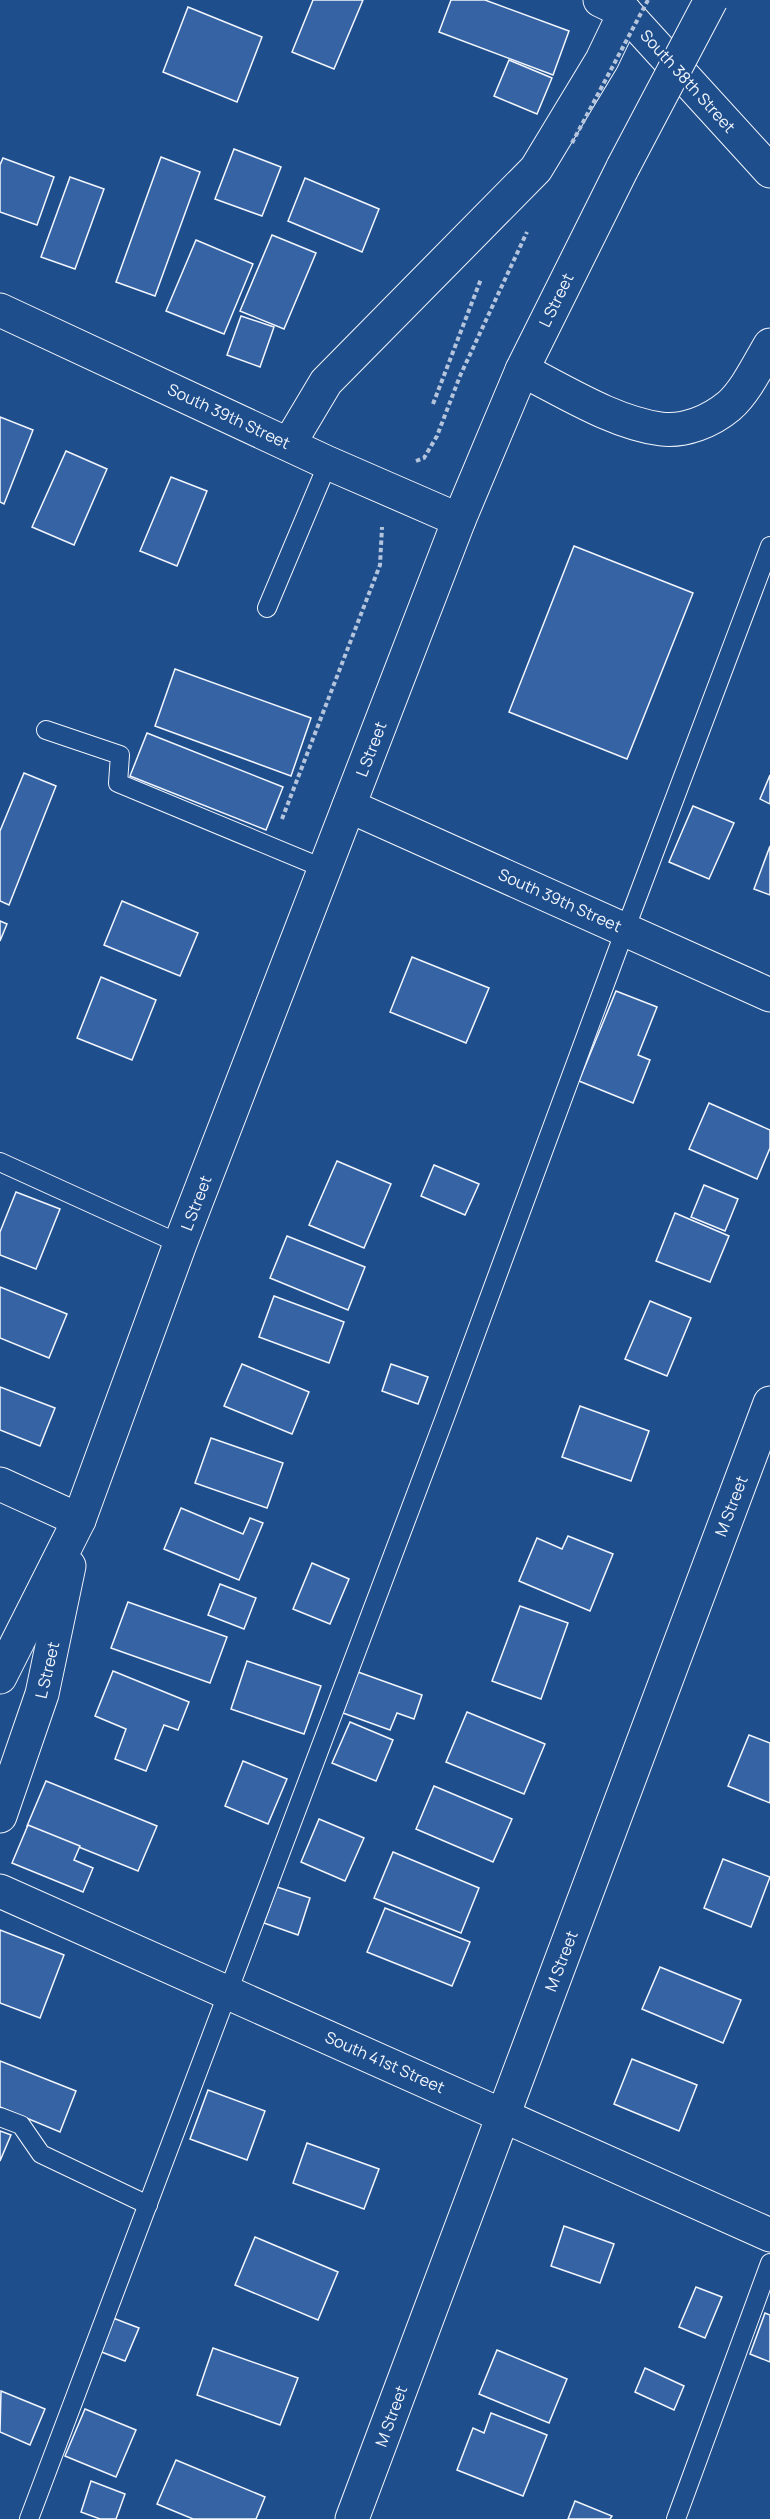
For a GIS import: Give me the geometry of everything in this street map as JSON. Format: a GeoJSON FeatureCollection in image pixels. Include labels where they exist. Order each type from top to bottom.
{"type":"FeatureCollection","features":[{"type":"Feature","properties":{"kind":"street","name":"L Street"},"geometry":{"type":"LineString","coordinates":[[0,1677],[79,1520],[180,1244],[312,896],[325,869],[459,520],[522,370],[623,167],[711,0]]}},
{"type":"Feature","properties":{"kind":"street","name":"South 38th Street"},"geometry":{"type":"LineString","coordinates":[[624,4],[770,171]]}},
{"type":"Feature","properties":{"kind":"street"},"geometry":{"type":"LineString","coordinates":[[289,444],[326,382],[536,169],[602,60],[624,4]]}},
{"type":"Feature","properties":{"kind":"street","name":"South 39th Street"},"geometry":{"type":"LineString","coordinates":[[0,310],[328,463],[459,520]]}},
{"type":"Feature","properties":{"kind":"street"},"geometry":{"type":"LineString","coordinates":[[522,370],[620,418],[661,429],[681,429],[706,421],[729,406],[738,396],[770,345]]}},
{"type":"Feature","properties":{"kind":"street","name":"South 39th Street"},"geometry":{"type":"LineString","coordinates":[[349,806],[770,995]]}},
{"type":"Feature","properties":{"kind":"street","name":"M Street"},"geometry":{"type":"LineString","coordinates":[[352,2519],[770,1403]]}},
{"type":"Feature","properties":{"kind":"street"},"geometry":{"type":"LineString","coordinates":[[0,1484],[79,1520]]}},
{"type":"Feature","properties":{"kind":"street","name":"L Street"},"geometry":{"type":"LineString","coordinates":[[0,1816],[42,1694],[79,1520]]}},
{"type":"Feature","properties":{"kind":"street","name":"South 41st Street"},"geometry":{"type":"LineString","coordinates":[[0,1890],[770,2235]]}},
{"type":"Feature","properties":{"kind":"lane"},"geometry":{"type":"LineString","coordinates":[[267,608],[328,463]]}},
{"type":"Feature","properties":{"kind":"lane"},"geometry":{"type":"LineString","coordinates":[[29,2519],[446,1417],[625,930],[770,546]]}},
{"type":"Feature","properties":{"kind":"lane"},"geometry":{"type":"LineString","coordinates":[[46,730],[120,755],[118,783],[325,869]]}},
{"type":"Feature","properties":{"kind":"lane"},"geometry":{"type":"LineString","coordinates":[[0,1162],[180,1244]]}},
{"type":"Feature","properties":{"kind":"lane"},"geometry":{"type":"LineString","coordinates":[[0,2117],[21,2125],[41,2154],[148,2205]]}},
{"type":"Feature","properties":{"kind":"lane"},"geometry":{"type":"LineString","coordinates":[[675,2519],[770,2263]]}},
{"type":"Feature","properties":{"kind":"path"},"geometry":{"type":"LineString","coordinates":[[572,143],[624,4]]}},
{"type":"Feature","properties":{"kind":"path"},"geometry":{"type":"LineString","coordinates":[[433,404],[483,273]]}},
{"type":"Feature","properties":{"kind":"building"},"geometry":{"type":"Polygon","coordinates":[[[313,0],[363,0],[334,69],[292,52],[313,0]]]}},
{"type":"Feature","properties":{"kind":"building"},"geometry":{"type":"Polygon","coordinates":[[[451,0],[485,0],[569,31],[553,75],[439,32],[451,0]]]}},
{"type":"Feature","properties":{"kind":"building"},"geometry":{"type":"Polygon","coordinates":[[[188,7],[262,37],[237,102],[163,72],[188,7]]]}},
{"type":"Feature","properties":{"kind":"building"},"geometry":{"type":"Polygon","coordinates":[[[509,60],[552,78],[537,114],[494,96],[509,60]]]}},
{"type":"Feature","properties":{"kind":"building"},"geometry":{"type":"Polygon","coordinates":[[[234,149],[281,167],[262,216],[215,199],[234,149]]]}},
{"type":"Feature","properties":{"kind":"building"},"geometry":{"type":"Polygon","coordinates":[[[161,157],[200,172],[155,296],[116,282],[161,157]]]}},
{"type":"Feature","properties":{"kind":"building"},"geometry":{"type":"Polygon","coordinates":[[[3,158],[54,177],[37,225],[0,212],[0,165],[3,158]]]}},
{"type":"Feature","properties":{"kind":"building"},"geometry":{"type":"Polygon","coordinates":[[[70,177],[104,189],[75,269],[41,257],[70,177]]]}},
{"type":"Feature","properties":{"kind":"building"},"geometry":{"type":"Polygon","coordinates":[[[305,178],[379,209],[362,252],[288,221],[305,178]]]}},
{"type":"Feature","properties":{"kind":"building"},"geometry":{"type":"Polygon","coordinates":[[[272,235],[316,253],[284,329],[240,311],[272,235]]]}},
{"type":"Feature","properties":{"kind":"building"},"geometry":{"type":"Polygon","coordinates":[[[196,240],[253,264],[224,334],[166,311],[196,240]]]}},
{"type":"Feature","properties":{"kind":"building"},"geometry":{"type":"Polygon","coordinates":[[[241,316],[274,327],[260,367],[227,355],[241,316]]]}},
{"type":"Feature","properties":{"kind":"building"},"geometry":{"type":"Polygon","coordinates":[[[0,417],[33,430],[4,504],[0,502],[0,417]]]}},
{"type":"Feature","properties":{"kind":"building"},"geometry":{"type":"Polygon","coordinates":[[[66,451],[107,469],[74,545],[32,527],[66,451]]]}},
{"type":"Feature","properties":{"kind":"building"},"geometry":{"type":"Polygon","coordinates":[[[171,477],[207,491],[177,566],[140,551],[171,477]]]}},
{"type":"Feature","properties":{"kind":"building"},"geometry":{"type":"Polygon","coordinates":[[[574,546],[693,593],[627,759],[509,712],[574,546]]]}},
{"type":"Feature","properties":{"kind":"building"},"geometry":{"type":"Polygon","coordinates":[[[175,669],[311,718],[291,776],[155,726],[175,669]]]}},
{"type":"Feature","properties":{"kind":"building"},"geometry":{"type":"Polygon","coordinates":[[[147,733],[283,787],[266,830],[130,776],[147,733]]]}},
{"type":"Feature","properties":{"kind":"building"},"geometry":{"type":"Polygon","coordinates":[[[24,773],[56,786],[9,905],[0,901],[0,831],[24,773]]]}},
{"type":"Feature","properties":{"kind":"building"},"geometry":{"type":"Polygon","coordinates":[[[770,775],[770,804],[760,799],[770,775]]]}},
{"type":"Feature","properties":{"kind":"building"},"geometry":{"type":"Polygon","coordinates":[[[693,806],[734,823],[709,879],[669,862],[693,806]]]}},
{"type":"Feature","properties":{"kind":"building"},"geometry":{"type":"Polygon","coordinates":[[[770,846],[770,895],[754,889],[770,846]]]}},
{"type":"Feature","properties":{"kind":"building"},"geometry":{"type":"Polygon","coordinates":[[[122,901],[198,933],[180,976],[104,945],[122,901]]]}},
{"type":"Feature","properties":{"kind":"building"},"geometry":{"type":"Polygon","coordinates":[[[0,921],[7,924],[0,941],[0,921]]]}},
{"type":"Feature","properties":{"kind":"building"},"geometry":{"type":"Polygon","coordinates":[[[412,957],[489,988],[466,1043],[390,1012],[412,957]]]}},
{"type":"Feature","properties":{"kind":"building"},"geometry":{"type":"Polygon","coordinates":[[[101,977],[156,1000],[132,1060],[77,1038],[101,977]]]}},
{"type":"Feature","properties":{"kind":"building"},"geometry":{"type":"Polygon","coordinates":[[[616,991],[657,1007],[638,1055],[650,1060],[633,1103],[579,1081],[616,991]]]}},
{"type":"Feature","properties":{"kind":"building"},"geometry":{"type":"Polygon","coordinates":[[[709,1103],[770,1130],[770,1148],[757,1179],[689,1149],[709,1103]]]}},
{"type":"Feature","properties":{"kind":"building"},"geometry":{"type":"Polygon","coordinates":[[[337,1161],[391,1184],[364,1248],[309,1225],[337,1161]]]}},
{"type":"Feature","properties":{"kind":"building"},"geometry":{"type":"Polygon","coordinates":[[[434,1165],[479,1184],[465,1215],[421,1196],[434,1165]]]}},
{"type":"Feature","properties":{"kind":"building"},"geometry":{"type":"Polygon","coordinates":[[[704,1185],[738,1199],[725,1231],[691,1217],[704,1185]]]}},
{"type":"Feature","properties":{"kind":"building"},"geometry":{"type":"Polygon","coordinates":[[[16,1192],[60,1209],[36,1269],[0,1255],[0,1232],[16,1192]]]}},
{"type":"Feature","properties":{"kind":"building"},"geometry":{"type":"Polygon","coordinates":[[[675,1213],[729,1236],[710,1282],[656,1261],[675,1213]]]}},
{"type":"Feature","properties":{"kind":"building"},"geometry":{"type":"Polygon","coordinates":[[[287,1236],[365,1267],[348,1310],[270,1278],[287,1236]]]}},
{"type":"Feature","properties":{"kind":"building"},"geometry":{"type":"Polygon","coordinates":[[[0,1287],[67,1314],[49,1358],[0,1338],[0,1287]]]}},
{"type":"Feature","properties":{"kind":"building"},"geometry":{"type":"Polygon","coordinates":[[[274,1296],[344,1322],[329,1363],[259,1337],[274,1296]]]}},
{"type":"Feature","properties":{"kind":"building"},"geometry":{"type":"Polygon","coordinates":[[[650,1301],[691,1318],[667,1376],[625,1359],[650,1301]]]}},
{"type":"Feature","properties":{"kind":"building"},"geometry":{"type":"Polygon","coordinates":[[[242,1364],[309,1392],[292,1434],[224,1406],[242,1364]]]}},
{"type":"Feature","properties":{"kind":"building"},"geometry":{"type":"Polygon","coordinates":[[[391,1364],[428,1377],[418,1404],[382,1391],[391,1364]]]}},
{"type":"Feature","properties":{"kind":"building"},"geometry":{"type":"Polygon","coordinates":[[[0,1387],[55,1408],[40,1446],[0,1430],[0,1387]]]}},
{"type":"Feature","properties":{"kind":"building"},"geometry":{"type":"Polygon","coordinates":[[[580,1406],[649,1431],[631,1481],[562,1457],[580,1406]]]}},
{"type":"Feature","properties":{"kind":"building"},"geometry":{"type":"Polygon","coordinates":[[[211,1438],[283,1463],[267,1508],[195,1483],[211,1438]]]}},
{"type":"Feature","properties":{"kind":"building"},"geometry":{"type":"Polygon","coordinates":[[[181,1508],[243,1534],[250,1518],[263,1523],[239,1580],[164,1549],[181,1508]]]}},
{"type":"Feature","properties":{"kind":"building"},"geometry":{"type":"Polygon","coordinates":[[[568,1536],[613,1554],[590,1611],[519,1581],[537,1538],[562,1549],[568,1536]]]}},
{"type":"Feature","properties":{"kind":"building"},"geometry":{"type":"Polygon","coordinates":[[[312,1563],[349,1579],[330,1624],[293,1609],[312,1563]]]}},
{"type":"Feature","properties":{"kind":"building"},"geometry":{"type":"Polygon","coordinates":[[[220,1584],[256,1598],[244,1629],[208,1615],[220,1584]]]}},
{"type":"Feature","properties":{"kind":"building"},"geometry":{"type":"Polygon","coordinates":[[[128,1602],[227,1637],[210,1683],[111,1648],[128,1602]]]}},
{"type":"Feature","properties":{"kind":"building"},"geometry":{"type":"Polygon","coordinates":[[[520,1606],[568,1623],[541,1699],[492,1681],[520,1606]]]}},
{"type":"Feature","properties":{"kind":"building"},"geometry":{"type":"Polygon","coordinates":[[[247,1661],[321,1686],[304,1734],[231,1709],[247,1661]]]}},
{"type":"Feature","properties":{"kind":"building"},"geometry":{"type":"Polygon","coordinates":[[[113,1671],[189,1702],[178,1730],[164,1725],[146,1771],[115,1759],[126,1729],[95,1716],[113,1671]]]}},
{"type":"Feature","properties":{"kind":"building"},"geometry":{"type":"Polygon","coordinates":[[[358,1672],[422,1695],[414,1719],[397,1713],[390,1730],[343,1713],[358,1672]]]}},
{"type":"Feature","properties":{"kind":"building"},"geometry":{"type":"Polygon","coordinates":[[[467,1712],[545,1744],[524,1794],[446,1762],[467,1712]]]}},
{"type":"Feature","properties":{"kind":"building"},"geometry":{"type":"Polygon","coordinates":[[[350,1722],[393,1740],[376,1781],[332,1763],[350,1722]]]}},
{"type":"Feature","properties":{"kind":"building"},"geometry":{"type":"Polygon","coordinates":[[[749,1735],[770,1743],[770,1803],[728,1786],[749,1735]]]}},
{"type":"Feature","properties":{"kind":"building"},"geometry":{"type":"Polygon","coordinates":[[[243,1761],[287,1779],[268,1824],[225,1806],[243,1761]]]}},
{"type":"Feature","properties":{"kind":"building"},"geometry":{"type":"Polygon","coordinates":[[[46,1781],[157,1826],[138,1871],[27,1826],[46,1781]]]}},
{"type":"Feature","properties":{"kind":"building"},"geometry":{"type":"Polygon","coordinates":[[[434,1786],[512,1819],[493,1862],[416,1829],[434,1786]]]}},
{"type":"Feature","properties":{"kind":"building"},"geometry":{"type":"Polygon","coordinates":[[[319,1819],[364,1838],[345,1881],[301,1862],[319,1819]]]}},
{"type":"Feature","properties":{"kind":"building"},"geometry":{"type":"Polygon","coordinates":[[[28,1825],[80,1846],[74,1860],[93,1868],[83,1892],[12,1863],[28,1825]]]}},
{"type":"Feature","properties":{"kind":"building"},"geometry":{"type":"Polygon","coordinates":[[[393,1852],[479,1888],[461,1933],[374,1898],[393,1852]]]}},
{"type":"Feature","properties":{"kind":"building"},"geometry":{"type":"Polygon","coordinates":[[[723,1859],[770,1877],[751,1927],[704,1908],[723,1859]]]}},
{"type":"Feature","properties":{"kind":"building"},"geometry":{"type":"Polygon","coordinates":[[[277,1887],[310,1898],[298,1935],[264,1923],[277,1887]]]}},
{"type":"Feature","properties":{"kind":"building"},"geometry":{"type":"Polygon","coordinates":[[[385,1908],[470,1942],[452,1986],[367,1952],[385,1908]]]}},
{"type":"Feature","properties":{"kind":"building"},"geometry":{"type":"Polygon","coordinates":[[[0,1930],[64,1955],[40,2018],[0,2003],[0,1930]]]}},
{"type":"Feature","properties":{"kind":"building"},"geometry":{"type":"Polygon","coordinates":[[[660,1967],[741,2000],[723,2043],[642,2009],[660,1967]]]}},
{"type":"Feature","properties":{"kind":"building"},"geometry":{"type":"Polygon","coordinates":[[[632,2059],[697,2085],[679,2131],[614,2104],[632,2059]]]}},
{"type":"Feature","properties":{"kind":"building"},"geometry":{"type":"Polygon","coordinates":[[[0,2061],[76,2091],[60,2132],[0,2107],[0,2061]]]}},
{"type":"Feature","properties":{"kind":"building"},"geometry":{"type":"Polygon","coordinates":[[[208,2090],[265,2111],[247,2160],[190,2139],[208,2090]]]}},
{"type":"Feature","properties":{"kind":"building"},"geometry":{"type":"Polygon","coordinates":[[[0,2131],[11,2135],[0,2161],[0,2131]]]}},
{"type":"Feature","properties":{"kind":"building"},"geometry":{"type":"Polygon","coordinates":[[[307,2143],[379,2169],[364,2209],[293,2183],[307,2143]]]}},
{"type":"Feature","properties":{"kind":"building"},"geometry":{"type":"Polygon","coordinates":[[[564,2226],[614,2244],[600,2283],[551,2266],[564,2226]]]}},
{"type":"Feature","properties":{"kind":"building"},"geometry":{"type":"Polygon","coordinates":[[[255,2237],[338,2272],[318,2320],[235,2285],[255,2237]]]}},
{"type":"Feature","properties":{"kind":"building"},"geometry":{"type":"Polygon","coordinates":[[[696,2287],[722,2297],[705,2338],[679,2327],[696,2287]]]}},
{"type":"Feature","properties":{"kind":"building"},"geometry":{"type":"Polygon","coordinates":[[[765,2313],[770,2315],[770,2362],[750,2354],[765,2313]]]}},
{"type":"Feature","properties":{"kind":"building"},"geometry":{"type":"Polygon","coordinates":[[[113,2318],[139,2328],[125,2361],[99,2351],[113,2318]]]}},
{"type":"Feature","properties":{"kind":"building"},"geometry":{"type":"Polygon","coordinates":[[[213,2348],[298,2378],[280,2425],[197,2395],[213,2348]]]}},
{"type":"Feature","properties":{"kind":"building"},"geometry":{"type":"Polygon","coordinates":[[[497,2350],[567,2379],[549,2423],[479,2394],[497,2350]]]}},
{"type":"Feature","properties":{"kind":"building"},"geometry":{"type":"Polygon","coordinates":[[[645,2368],[684,2386],[674,2410],[635,2392],[645,2368]]]}},
{"type":"Feature","properties":{"kind":"building"},"geometry":{"type":"Polygon","coordinates":[[[1,2391],[45,2409],[30,2445],[0,2432],[1,2391]]]}},
{"type":"Feature","properties":{"kind":"building"},"geometry":{"type":"Polygon","coordinates":[[[85,2409],[136,2430],[116,2477],[65,2456],[85,2409]]]}},
{"type":"Feature","properties":{"kind":"building"},"geometry":{"type":"Polygon","coordinates":[[[491,2413],[547,2435],[523,2496],[457,2470],[473,2428],[484,2433],[491,2413]]]}},
{"type":"Feature","properties":{"kind":"building"},"geometry":{"type":"Polygon","coordinates":[[[176,2460],[265,2497],[256,2519],[193,2519],[157,2504],[176,2460]]]}},
{"type":"Feature","properties":{"kind":"building"},"geometry":{"type":"Polygon","coordinates":[[[91,2481],[125,2494],[116,2519],[100,2519],[81,2512],[91,2481]]]}},
{"type":"Feature","properties":{"kind":"building"},"geometry":{"type":"Polygon","coordinates":[[[575,2501],[612,2516],[610,2519],[568,2519],[575,2501]]]}}]}
